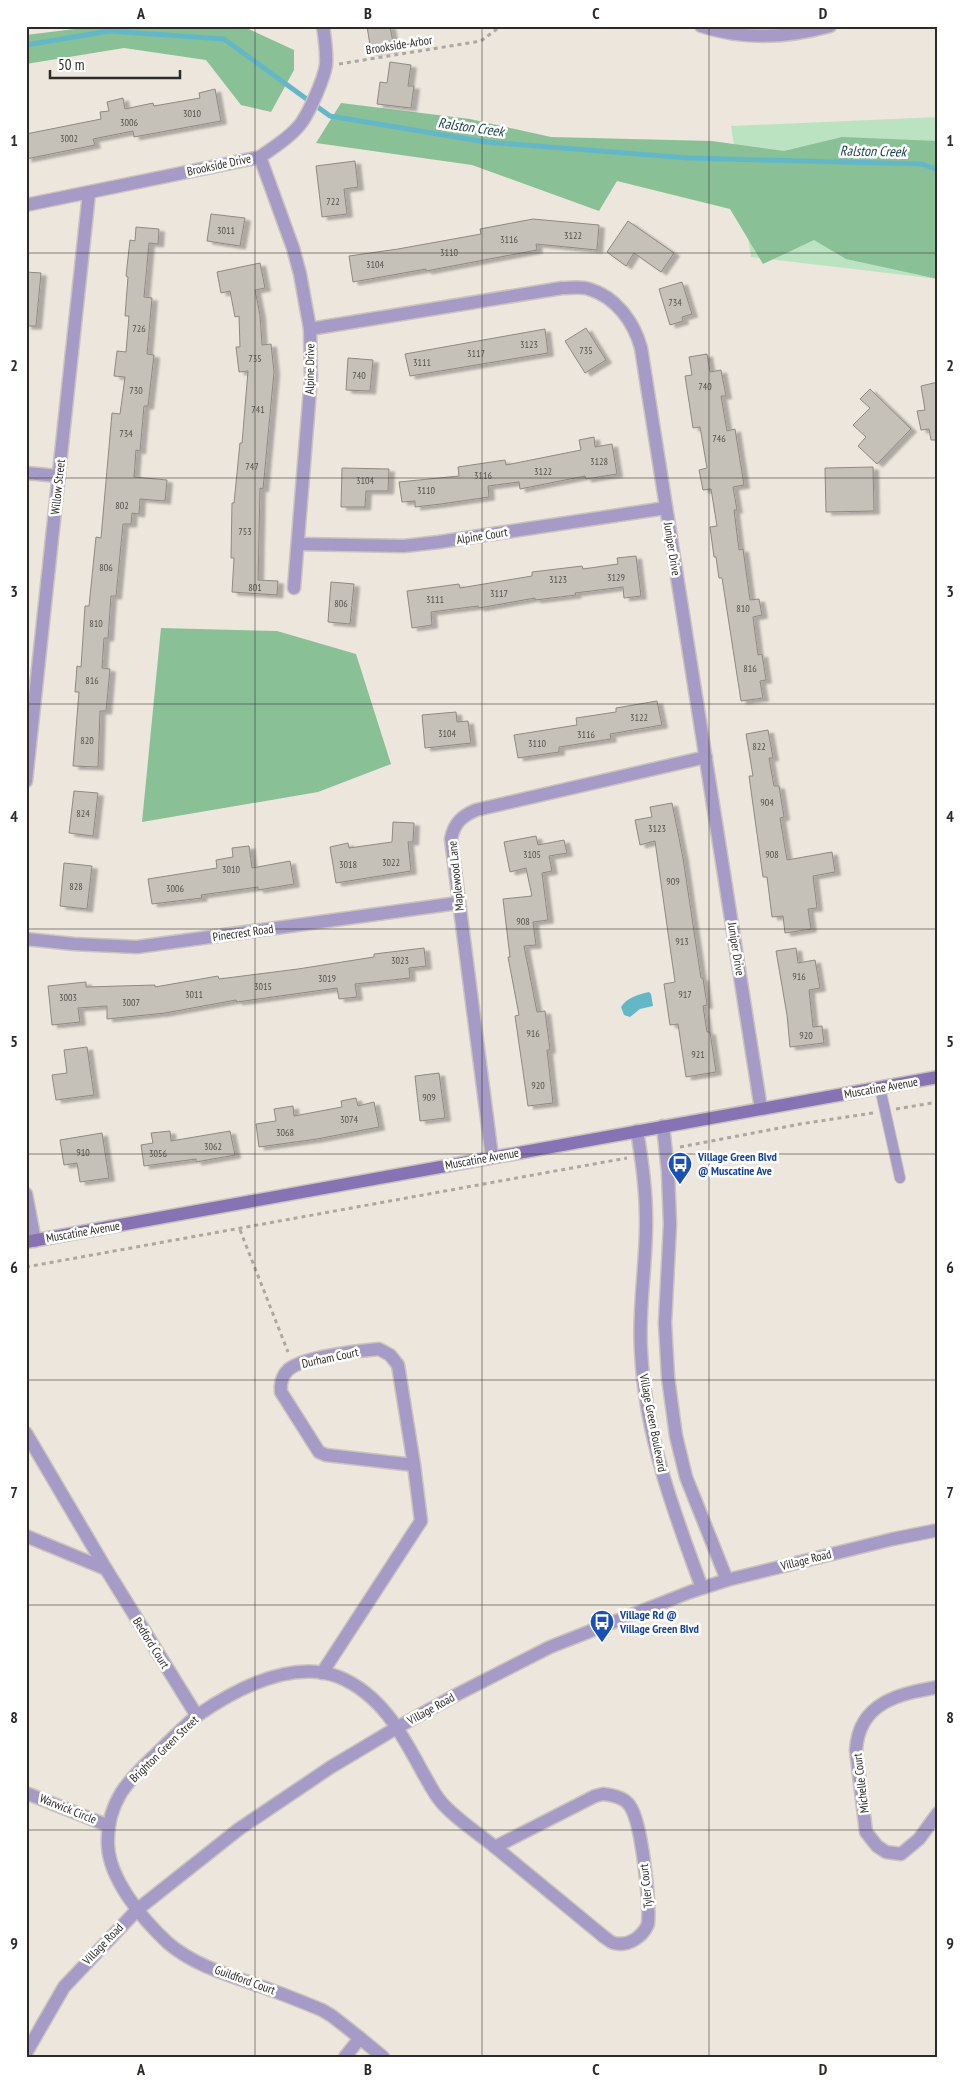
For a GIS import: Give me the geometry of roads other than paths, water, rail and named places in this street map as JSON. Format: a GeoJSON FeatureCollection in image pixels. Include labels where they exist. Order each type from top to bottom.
{"type":"FeatureCollection","features":[{"type":"Feature","properties":{"kind":"main road","name":"Muscatine Avenue"},"geometry":{"type":"LineString","coordinates":[[31,1242],[938,1077]]}},
{"type":"Feature","properties":{"kind":"street","name":"Brookside Drive"},"geometry":{"type":"LineString","coordinates":[[26,205],[260,156],[283,141],[302,122],[326,66],[324,26]]}},
{"type":"Feature","properties":{"kind":"street"},"geometry":{"type":"LineString","coordinates":[[701,26],[741,35],[772,36],[809,32],[830,26]]}},
{"type":"Feature","properties":{"kind":"street","name":"Alpine Drive"},"geometry":{"type":"LineString","coordinates":[[260,156],[293,248],[300,274],[310,329],[311,377],[294,588]]}},
{"type":"Feature","properties":{"kind":"street","name":"Willow Street"},"geometry":{"type":"LineString","coordinates":[[26,781],[88,193]]}},
{"type":"Feature","properties":{"kind":"street","name":"Juniper Drive"},"geometry":{"type":"LineString","coordinates":[[310,329],[562,288],[589,289],[616,304],[626,315],[638,337],[761,1110]]}},
{"type":"Feature","properties":{"kind":"street"},"geometry":{"type":"LineString","coordinates":[[26,473],[59,476]]}},
{"type":"Feature","properties":{"kind":"street","name":"Alpine Court"},"geometry":{"type":"LineString","coordinates":[[298,544],[404,546],[666,508]]}},
{"type":"Feature","properties":{"kind":"street","name":"Maplewood Lane"},"geometry":{"type":"LineString","coordinates":[[492,1157],[458,903],[451,840],[453,830],[458,821],[466,814],[489,806],[706,757]]}},
{"type":"Feature","properties":{"kind":"street","name":"Pinecrest Road"},"geometry":{"type":"LineString","coordinates":[[26,939],[74,944],[137,947],[458,903]]}},
{"type":"Feature","properties":{"kind":"street","name":"Village Green Boulevard"},"geometry":{"type":"LineString","coordinates":[[662,1126],[666,1150],[670,1224],[665,1323],[669,1387],[676,1436],[686,1477],[726,1580]]}},
{"type":"Feature","properties":{"kind":"street","name":"Village Green Boulevard"},"geometry":{"type":"LineString","coordinates":[[637,1131],[646,1217],[640,1309],[641,1351],[646,1401],[655,1450],[667,1492],[702,1588]]}},
{"type":"Feature","properties":{"kind":"street"},"geometry":{"type":"LineString","coordinates":[[26,1194],[31,1242]]}},
{"type":"Feature","properties":{"kind":"street","name":"Durham Court"},"geometry":{"type":"LineString","coordinates":[[322,1673],[421,1521],[414,1465],[398,1365],[390,1355],[379,1350],[317,1359],[296,1365],[284,1375],[280,1386],[281,1392],[319,1452],[326,1455],[414,1465]]}},
{"type":"Feature","properties":{"kind":"street","name":"Bedford Court"},"geometry":{"type":"LineString","coordinates":[[26,1433],[106,1570],[197,1716]]}},
{"type":"Feature","properties":{"kind":"street","name":"Village Road"},"geometry":{"type":"LineString","coordinates":[[27,2051],[64,1987],[138,1909],[240,1829],[331,1767],[398,1728],[454,1696],[550,1647],[702,1588],[726,1580],[893,1539],[938,1530]]}},
{"type":"Feature","properties":{"kind":"street"},"geometry":{"type":"LineString","coordinates":[[26,1536],[106,1570]]}},
{"type":"Feature","properties":{"kind":"street","name":"Brighton Green Street"},"geometry":{"type":"LineString","coordinates":[[138,1909],[120,1885],[111,1866],[108,1845],[109,1826],[114,1808],[121,1792],[133,1777],[197,1716],[249,1686],[288,1674],[306,1672],[338,1677],[360,1688],[380,1706],[398,1728]]}},
{"type":"Feature","properties":{"kind":"street","name":"Michelle Court"},"geometry":{"type":"LineString","coordinates":[[938,1687],[891,1698],[878,1706],[861,1728],[857,1738],[856,1750],[866,1832],[878,1846],[886,1852],[901,1854],[919,1839],[938,1813]]}},
{"type":"Feature","properties":{"kind":"street","name":"Tyler Court"},"geometry":{"type":"LineString","coordinates":[[398,1728],[436,1796],[446,1808],[614,1943],[637,1939],[644,1932],[649,1916],[642,1852],[635,1816],[625,1801],[612,1795],[595,1796],[495,1847]]}},
{"type":"Feature","properties":{"kind":"street","name":"Warwick Circle"},"geometry":{"type":"LineString","coordinates":[[26,1792],[109,1826]]}},
{"type":"Feature","properties":{"kind":"street","name":"Guildford Court"},"geometry":{"type":"LineString","coordinates":[[138,1909],[168,1942],[185,1955],[231,1976],[322,2010],[382,2057]]}},
{"type":"Feature","properties":{"kind":"street"},"geometry":{"type":"LineString","coordinates":[[345,2057],[360,2038]]}},
{"type":"Feature","properties":{"kind":"lane"},"geometry":{"type":"LineString","coordinates":[[880,1088],[900,1178]]}},
{"type":"Feature","properties":{"kind":"water"},"geometry":{"type":"Polygon","coordinates":[[[649,992],[653,1006],[640,1009],[630,1017],[624,1015],[621,1007],[627,1001],[637,995],[649,992]]]}},
{"type":"Feature","properties":{"kind":"waterway","name":"Ralston Creek"},"geometry":{"type":"LineString","coordinates":[[26,45],[109,31],[224,39],[330,116],[486,142],[689,158],[922,164],[938,170]]}},
{"type":"Feature","properties":{"kind":"place","name":"Village Green Blvd @ Muscatine Ave"},"geometry":{"type":"Point","coordinates":[680,1185]}},
{"type":"Feature","properties":{"kind":"place","name":"Village Rd @ Village Green Blvd"},"geometry":{"type":"Point","coordinates":[602,1643]}}]}
